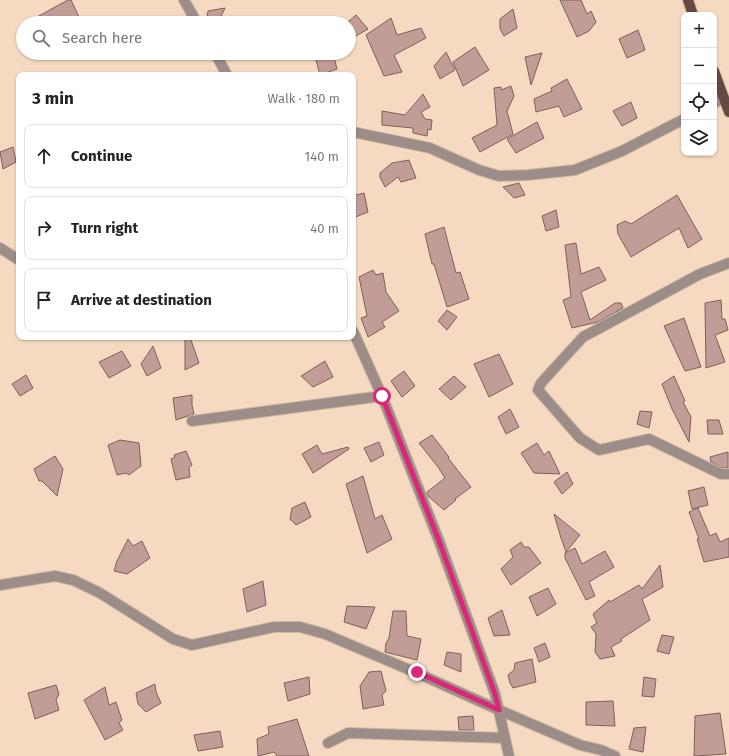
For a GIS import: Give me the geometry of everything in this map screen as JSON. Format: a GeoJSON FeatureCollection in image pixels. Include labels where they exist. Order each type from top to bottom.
{"type":"FeatureCollection","features":[{"type":"Feature","properties":{"kind":"main road"},"geometry":{"type":"LineString","coordinates":[[688,0],[693,12]]}},
{"type":"Feature","properties":{"kind":"main road"},"geometry":{"type":"LineString","coordinates":[[717,79],[729,112]]}},
{"type":"Feature","properties":{"kind":"street"},"geometry":{"type":"LineString","coordinates":[[184,0],[193,16]]}},
{"type":"Feature","properties":{"kind":"street"},"geometry":{"type":"LineString","coordinates":[[219,60],[225,72]]}},
{"type":"Feature","properties":{"kind":"street"},"geometry":{"type":"LineString","coordinates":[[717,102],[724,98]]}},
{"type":"Feature","properties":{"kind":"street"},"geometry":{"type":"LineString","coordinates":[[356,133],[430,148],[479,170],[499,176],[528,175],[575,170],[622,151],[682,120]]}},
{"type":"Feature","properties":{"kind":"street"},"geometry":{"type":"LineString","coordinates":[[0,248],[16,258]]}},
{"type":"Feature","properties":{"kind":"street"},"geometry":{"type":"LineString","coordinates":[[729,263],[700,274],[583,337],[541,383],[538,390],[580,438],[599,450],[649,439],[721,474],[729,474]]}},
{"type":"Feature","properties":{"kind":"street"},"geometry":{"type":"LineString","coordinates":[[356,338],[382,396],[439,541],[495,694],[509,756]]}},
{"type":"Feature","properties":{"kind":"street"},"geometry":{"type":"LineString","coordinates":[[192,421],[382,396]]}},
{"type":"Feature","properties":{"kind":"street"},"geometry":{"type":"LineString","coordinates":[[0,585],[55,576],[73,580],[100,593],[173,639],[192,645],[274,627],[300,627],[325,634],[350,644],[417,672],[499,710],[580,744],[615,756]]}},
{"type":"Feature","properties":{"kind":"street"},"geometry":{"type":"LineString","coordinates":[[328,743],[348,733],[505,738]]}},
{"type":"Feature","properties":{"kind":"building"},"geometry":{"type":"Polygon","coordinates":[[[68,0],[71,0],[79,16],[39,16],[68,0]]]}},
{"type":"Feature","properties":{"kind":"building"},"geometry":{"type":"Polygon","coordinates":[[[560,0],[581,0],[587,14],[591,11],[596,22],[589,31],[577,37],[560,0]]]}},
{"type":"Feature","properties":{"kind":"building"},"geometry":{"type":"Polygon","coordinates":[[[225,8],[221,16],[207,16],[208,11],[225,8]]]}},
{"type":"Feature","properties":{"kind":"building"},"geometry":{"type":"Polygon","coordinates":[[[513,9],[517,28],[504,36],[500,29],[500,19],[513,9]]]}},
{"type":"Feature","properties":{"kind":"building"},"geometry":{"type":"Polygon","coordinates":[[[356,15],[368,29],[356,36],[356,16],[356,15]]]}},
{"type":"Feature","properties":{"kind":"building"},"geometry":{"type":"Polygon","coordinates":[[[391,18],[397,35],[421,28],[426,38],[394,55],[402,72],[384,76],[366,35],[391,18]]]}},
{"type":"Feature","properties":{"kind":"building"},"geometry":{"type":"Polygon","coordinates":[[[638,30],[645,50],[627,58],[619,39],[638,30]]]}},
{"type":"Feature","properties":{"kind":"building"},"geometry":{"type":"Polygon","coordinates":[[[475,47],[489,70],[463,86],[453,62],[475,47]]]}},
{"type":"Feature","properties":{"kind":"building"},"geometry":{"type":"Polygon","coordinates":[[[446,52],[455,70],[440,79],[434,66],[446,52]]]}},
{"type":"Feature","properties":{"kind":"building"},"geometry":{"type":"Polygon","coordinates":[[[542,53],[531,85],[525,57],[542,53]]]}},
{"type":"Feature","properties":{"kind":"building"},"geometry":{"type":"Polygon","coordinates":[[[316,60],[335,60],[337,69],[328,72],[319,72],[316,60]]]}},
{"type":"Feature","properties":{"kind":"building"},"geometry":{"type":"Polygon","coordinates":[[[567,79],[582,109],[564,117],[559,106],[536,112],[534,99],[552,91],[551,88],[567,79]]]}},
{"type":"Feature","properties":{"kind":"building"},"geometry":{"type":"Polygon","coordinates":[[[511,86],[514,96],[507,111],[513,134],[480,152],[472,138],[497,125],[494,88],[501,87],[501,90],[511,86]]]}},
{"type":"Feature","properties":{"kind":"building"},"geometry":{"type":"Polygon","coordinates":[[[423,94],[430,107],[421,112],[425,119],[432,120],[431,130],[428,129],[427,136],[413,133],[413,128],[382,125],[382,111],[405,115],[423,94]]]}},
{"type":"Feature","properties":{"kind":"building"},"geometry":{"type":"Polygon","coordinates":[[[631,102],[637,118],[622,126],[613,111],[631,102]]]}},
{"type":"Feature","properties":{"kind":"building"},"geometry":{"type":"Polygon","coordinates":[[[537,122],[544,138],[516,153],[507,139],[537,122]]]}},
{"type":"Feature","properties":{"kind":"building"},"geometry":{"type":"Polygon","coordinates":[[[13,147],[16,162],[3,169],[0,152],[13,147]]]}},
{"type":"Feature","properties":{"kind":"building"},"geometry":{"type":"Polygon","coordinates":[[[409,160],[416,178],[401,182],[398,177],[385,187],[380,177],[380,173],[392,163],[409,160]]]}},
{"type":"Feature","properties":{"kind":"building"},"geometry":{"type":"Polygon","coordinates":[[[519,183],[525,195],[514,198],[503,187],[519,183]]]}},
{"type":"Feature","properties":{"kind":"building"},"geometry":{"type":"Polygon","coordinates":[[[364,193],[368,212],[356,217],[356,195],[364,193]]]}},
{"type":"Feature","properties":{"kind":"building"},"geometry":{"type":"Polygon","coordinates":[[[677,195],[702,239],[688,248],[679,228],[631,257],[618,234],[617,225],[625,221],[631,224],[677,195]]]}},
{"type":"Feature","properties":{"kind":"building"},"geometry":{"type":"Polygon","coordinates":[[[556,210],[559,227],[546,231],[542,216],[556,210]]]}},
{"type":"Feature","properties":{"kind":"building"},"geometry":{"type":"Polygon","coordinates":[[[444,227],[456,273],[460,272],[469,299],[447,307],[434,264],[432,264],[425,234],[444,227]]]}},
{"type":"Feature","properties":{"kind":"building"},"geometry":{"type":"Polygon","coordinates":[[[576,243],[581,274],[599,267],[606,280],[581,292],[590,320],[615,303],[621,303],[623,308],[598,322],[572,328],[563,300],[571,297],[565,245],[576,243]]]}},
{"type":"Feature","properties":{"kind":"building"},"geometry":{"type":"Polygon","coordinates":[[[373,270],[376,275],[383,273],[386,292],[399,311],[382,322],[385,327],[368,337],[361,318],[367,316],[359,277],[373,270]]]}},
{"type":"Feature","properties":{"kind":"building"},"geometry":{"type":"Polygon","coordinates":[[[721,300],[722,319],[725,319],[728,330],[715,335],[725,362],[706,368],[705,303],[721,300]]]}},
{"type":"Feature","properties":{"kind":"building"},"geometry":{"type":"Polygon","coordinates":[[[447,310],[457,317],[447,330],[438,321],[447,310]]]}},
{"type":"Feature","properties":{"kind":"building"},"geometry":{"type":"Polygon","coordinates":[[[684,318],[701,367],[685,371],[664,326],[684,318]]]}},
{"type":"Feature","properties":{"kind":"building"},"geometry":{"type":"Polygon","coordinates":[[[185,340],[191,340],[199,363],[185,370],[185,340]]]}},
{"type":"Feature","properties":{"kind":"building"},"geometry":{"type":"Polygon","coordinates":[[[153,346],[161,368],[147,376],[141,364],[153,346]]]}},
{"type":"Feature","properties":{"kind":"building"},"geometry":{"type":"Polygon","coordinates":[[[122,351],[131,366],[109,378],[99,362],[122,351]]]}},
{"type":"Feature","properties":{"kind":"building"},"geometry":{"type":"Polygon","coordinates":[[[499,354],[513,384],[489,397],[474,364],[499,354]]]}},
{"type":"Feature","properties":{"kind":"building"},"geometry":{"type":"Polygon","coordinates":[[[325,361],[333,377],[313,387],[301,376],[325,361]]]}},
{"type":"Feature","properties":{"kind":"building"},"geometry":{"type":"Polygon","coordinates":[[[404,371],[415,386],[402,397],[391,381],[404,371]]]}},
{"type":"Feature","properties":{"kind":"building"},"geometry":{"type":"Polygon","coordinates":[[[26,375],[33,388],[20,396],[12,384],[26,375]]]}},
{"type":"Feature","properties":{"kind":"building"},"geometry":{"type":"Polygon","coordinates":[[[454,376],[466,387],[451,400],[439,389],[454,376]]]}},
{"type":"Feature","properties":{"kind":"building"},"geometry":{"type":"Polygon","coordinates":[[[674,376],[685,401],[683,402],[691,417],[689,442],[672,409],[662,384],[674,376]]]}},
{"type":"Feature","properties":{"kind":"building"},"geometry":{"type":"Polygon","coordinates":[[[192,395],[194,414],[176,420],[173,398],[192,395]]]}},
{"type":"Feature","properties":{"kind":"building"},"geometry":{"type":"Polygon","coordinates":[[[510,409],[519,427],[506,434],[498,417],[510,409]]]}},
{"type":"Feature","properties":{"kind":"building"},"geometry":{"type":"Polygon","coordinates":[[[640,411],[652,412],[649,428],[637,424],[640,411]]]}},
{"type":"Feature","properties":{"kind":"building"},"geometry":{"type":"Polygon","coordinates":[[[707,420],[719,420],[723,434],[708,434],[707,420]]]}},
{"type":"Feature","properties":{"kind":"building"},"geometry":{"type":"Polygon","coordinates":[[[432,435],[471,487],[455,499],[456,500],[444,510],[428,496],[427,492],[445,478],[419,443],[432,435]]]}},
{"type":"Feature","properties":{"kind":"building"},"geometry":{"type":"Polygon","coordinates":[[[120,440],[139,443],[141,466],[129,475],[126,473],[117,475],[108,445],[120,440]]]}},
{"type":"Feature","properties":{"kind":"building"},"geometry":{"type":"Polygon","coordinates":[[[379,442],[384,455],[371,462],[364,448],[379,442]]]}},
{"type":"Feature","properties":{"kind":"building"},"geometry":{"type":"Polygon","coordinates":[[[537,443],[544,455],[549,451],[560,474],[534,473],[521,453],[537,443]]]}},
{"type":"Feature","properties":{"kind":"building"},"geometry":{"type":"Polygon","coordinates":[[[317,445],[322,454],[348,447],[349,449],[313,473],[302,454],[317,445]]]}},
{"type":"Feature","properties":{"kind":"building"},"geometry":{"type":"Polygon","coordinates":[[[186,451],[192,465],[189,468],[190,477],[176,480],[171,459],[175,457],[174,455],[186,451]]]}},
{"type":"Feature","properties":{"kind":"building"},"geometry":{"type":"Polygon","coordinates":[[[728,452],[728,468],[722,468],[711,462],[710,457],[728,452]]]}},
{"type":"Feature","properties":{"kind":"building"},"geometry":{"type":"Polygon","coordinates":[[[55,456],[63,469],[57,496],[42,481],[39,481],[34,469],[55,456]]]}},
{"type":"Feature","properties":{"kind":"building"},"geometry":{"type":"Polygon","coordinates":[[[567,472],[573,484],[562,494],[554,482],[567,472]]]}},
{"type":"Feature","properties":{"kind":"building"},"geometry":{"type":"Polygon","coordinates":[[[363,476],[375,519],[382,515],[392,539],[367,553],[346,484],[363,476]]]}},
{"type":"Feature","properties":{"kind":"building"},"geometry":{"type":"Polygon","coordinates":[[[704,487],[708,505],[692,509],[688,491],[704,487]]]}},
{"type":"Feature","properties":{"kind":"building"},"geometry":{"type":"Polygon","coordinates":[[[305,502],[311,517],[296,525],[290,519],[292,508],[305,502]]]}},
{"type":"Feature","properties":{"kind":"building"},"geometry":{"type":"Polygon","coordinates":[[[698,508],[710,536],[716,533],[720,542],[729,538],[729,557],[704,562],[697,539],[699,539],[689,512],[698,508]]]}},
{"type":"Feature","properties":{"kind":"building"},"geometry":{"type":"Polygon","coordinates":[[[554,514],[580,535],[566,552],[561,538],[554,514]]]}},
{"type":"Feature","properties":{"kind":"building"},"geometry":{"type":"Polygon","coordinates":[[[128,539],[133,546],[142,541],[150,558],[127,574],[114,571],[117,561],[128,539]]]}},
{"type":"Feature","properties":{"kind":"building"},"geometry":{"type":"Polygon","coordinates":[[[521,542],[524,547],[529,547],[541,563],[511,585],[501,569],[513,557],[510,550],[521,542]]]}},
{"type":"Feature","properties":{"kind":"building"},"geometry":{"type":"Polygon","coordinates":[[[575,548],[582,564],[605,551],[614,567],[589,582],[595,596],[586,600],[565,558],[565,553],[575,548]]]}},
{"type":"Feature","properties":{"kind":"building"},"geometry":{"type":"Polygon","coordinates":[[[660,565],[663,587],[642,599],[650,620],[621,639],[622,641],[611,647],[615,656],[600,659],[595,652],[596,634],[591,627],[597,623],[593,614],[609,600],[610,602],[639,585],[642,589],[660,565]]]}},
{"type":"Feature","properties":{"kind":"building"},"geometry":{"type":"Polygon","coordinates":[[[263,581],[266,605],[247,612],[243,589],[263,581]]]}},
{"type":"Feature","properties":{"kind":"building"},"geometry":{"type":"Polygon","coordinates":[[[548,588],[556,604],[537,616],[529,597],[548,588]]]}},
{"type":"Feature","properties":{"kind":"building"},"geometry":{"type":"Polygon","coordinates":[[[347,606],[375,607],[366,629],[344,622],[347,606]]]}},
{"type":"Feature","properties":{"kind":"building"},"geometry":{"type":"Polygon","coordinates":[[[502,610],[510,635],[494,636],[488,618],[502,610]]]}},
{"type":"Feature","properties":{"kind":"building"},"geometry":{"type":"Polygon","coordinates":[[[393,611],[406,611],[407,636],[421,639],[417,660],[385,652],[386,643],[389,638],[393,611]]]}},
{"type":"Feature","properties":{"kind":"building"},"geometry":{"type":"Polygon","coordinates":[[[662,635],[674,637],[669,654],[657,651],[662,635]]]}},
{"type":"Feature","properties":{"kind":"building"},"geometry":{"type":"Polygon","coordinates":[[[545,643],[550,657],[539,662],[534,648],[545,643]]]}},
{"type":"Feature","properties":{"kind":"building"},"geometry":{"type":"Polygon","coordinates":[[[447,652],[461,654],[461,672],[444,665],[447,652]]]}},
{"type":"Feature","properties":{"kind":"building"},"geometry":{"type":"Polygon","coordinates":[[[532,659],[536,682],[513,688],[508,675],[514,670],[515,663],[532,659]]]}},
{"type":"Feature","properties":{"kind":"building"},"geometry":{"type":"Polygon","coordinates":[[[381,671],[386,691],[382,695],[384,705],[363,709],[360,686],[369,672],[381,671]]]}},
{"type":"Feature","properties":{"kind":"building"},"geometry":{"type":"Polygon","coordinates":[[[309,677],[310,694],[288,701],[284,683],[309,677]]]}},
{"type":"Feature","properties":{"kind":"building"},"geometry":{"type":"Polygon","coordinates":[[[644,677],[656,679],[654,697],[642,696],[644,677]]]}},
{"type":"Feature","properties":{"kind":"building"},"geometry":{"type":"Polygon","coordinates":[[[155,684],[156,692],[161,703],[146,712],[138,704],[136,693],[155,684]]]}},
{"type":"Feature","properties":{"kind":"building"},"geometry":{"type":"Polygon","coordinates":[[[56,685],[59,694],[56,700],[59,710],[35,719],[28,693],[56,685]]]}},
{"type":"Feature","properties":{"kind":"building"},"geometry":{"type":"Polygon","coordinates":[[[105,687],[109,705],[116,702],[122,720],[119,723],[123,730],[105,740],[84,700],[105,687]]]}},
{"type":"Feature","properties":{"kind":"building"},"geometry":{"type":"Polygon","coordinates":[[[613,701],[615,726],[586,725],[586,702],[613,701]]]}},
{"type":"Feature","properties":{"kind":"building"},"geometry":{"type":"Polygon","coordinates":[[[720,713],[726,754],[694,756],[695,716],[720,713]]]}},
{"type":"Feature","properties":{"kind":"building"},"geometry":{"type":"Polygon","coordinates":[[[473,716],[474,730],[459,730],[458,717],[473,716]]]}},
{"type":"Feature","properties":{"kind":"building"},"geometry":{"type":"Polygon","coordinates":[[[297,719],[309,756],[277,756],[274,752],[258,756],[257,739],[269,734],[268,727],[297,719]]]}},
{"type":"Feature","properties":{"kind":"building"},"geometry":{"type":"Polygon","coordinates":[[[646,727],[643,752],[629,749],[634,728],[646,727]]]}},
{"type":"Feature","properties":{"kind":"building"},"geometry":{"type":"Polygon","coordinates":[[[220,731],[223,747],[198,751],[194,735],[220,731]]]}},
{"type":"Feature","properties":{"kind":"route"},"geometry":{"type":"LineString","coordinates":[[382,396],[439,541],[495,694],[499,710],[417,672]]}}]}
